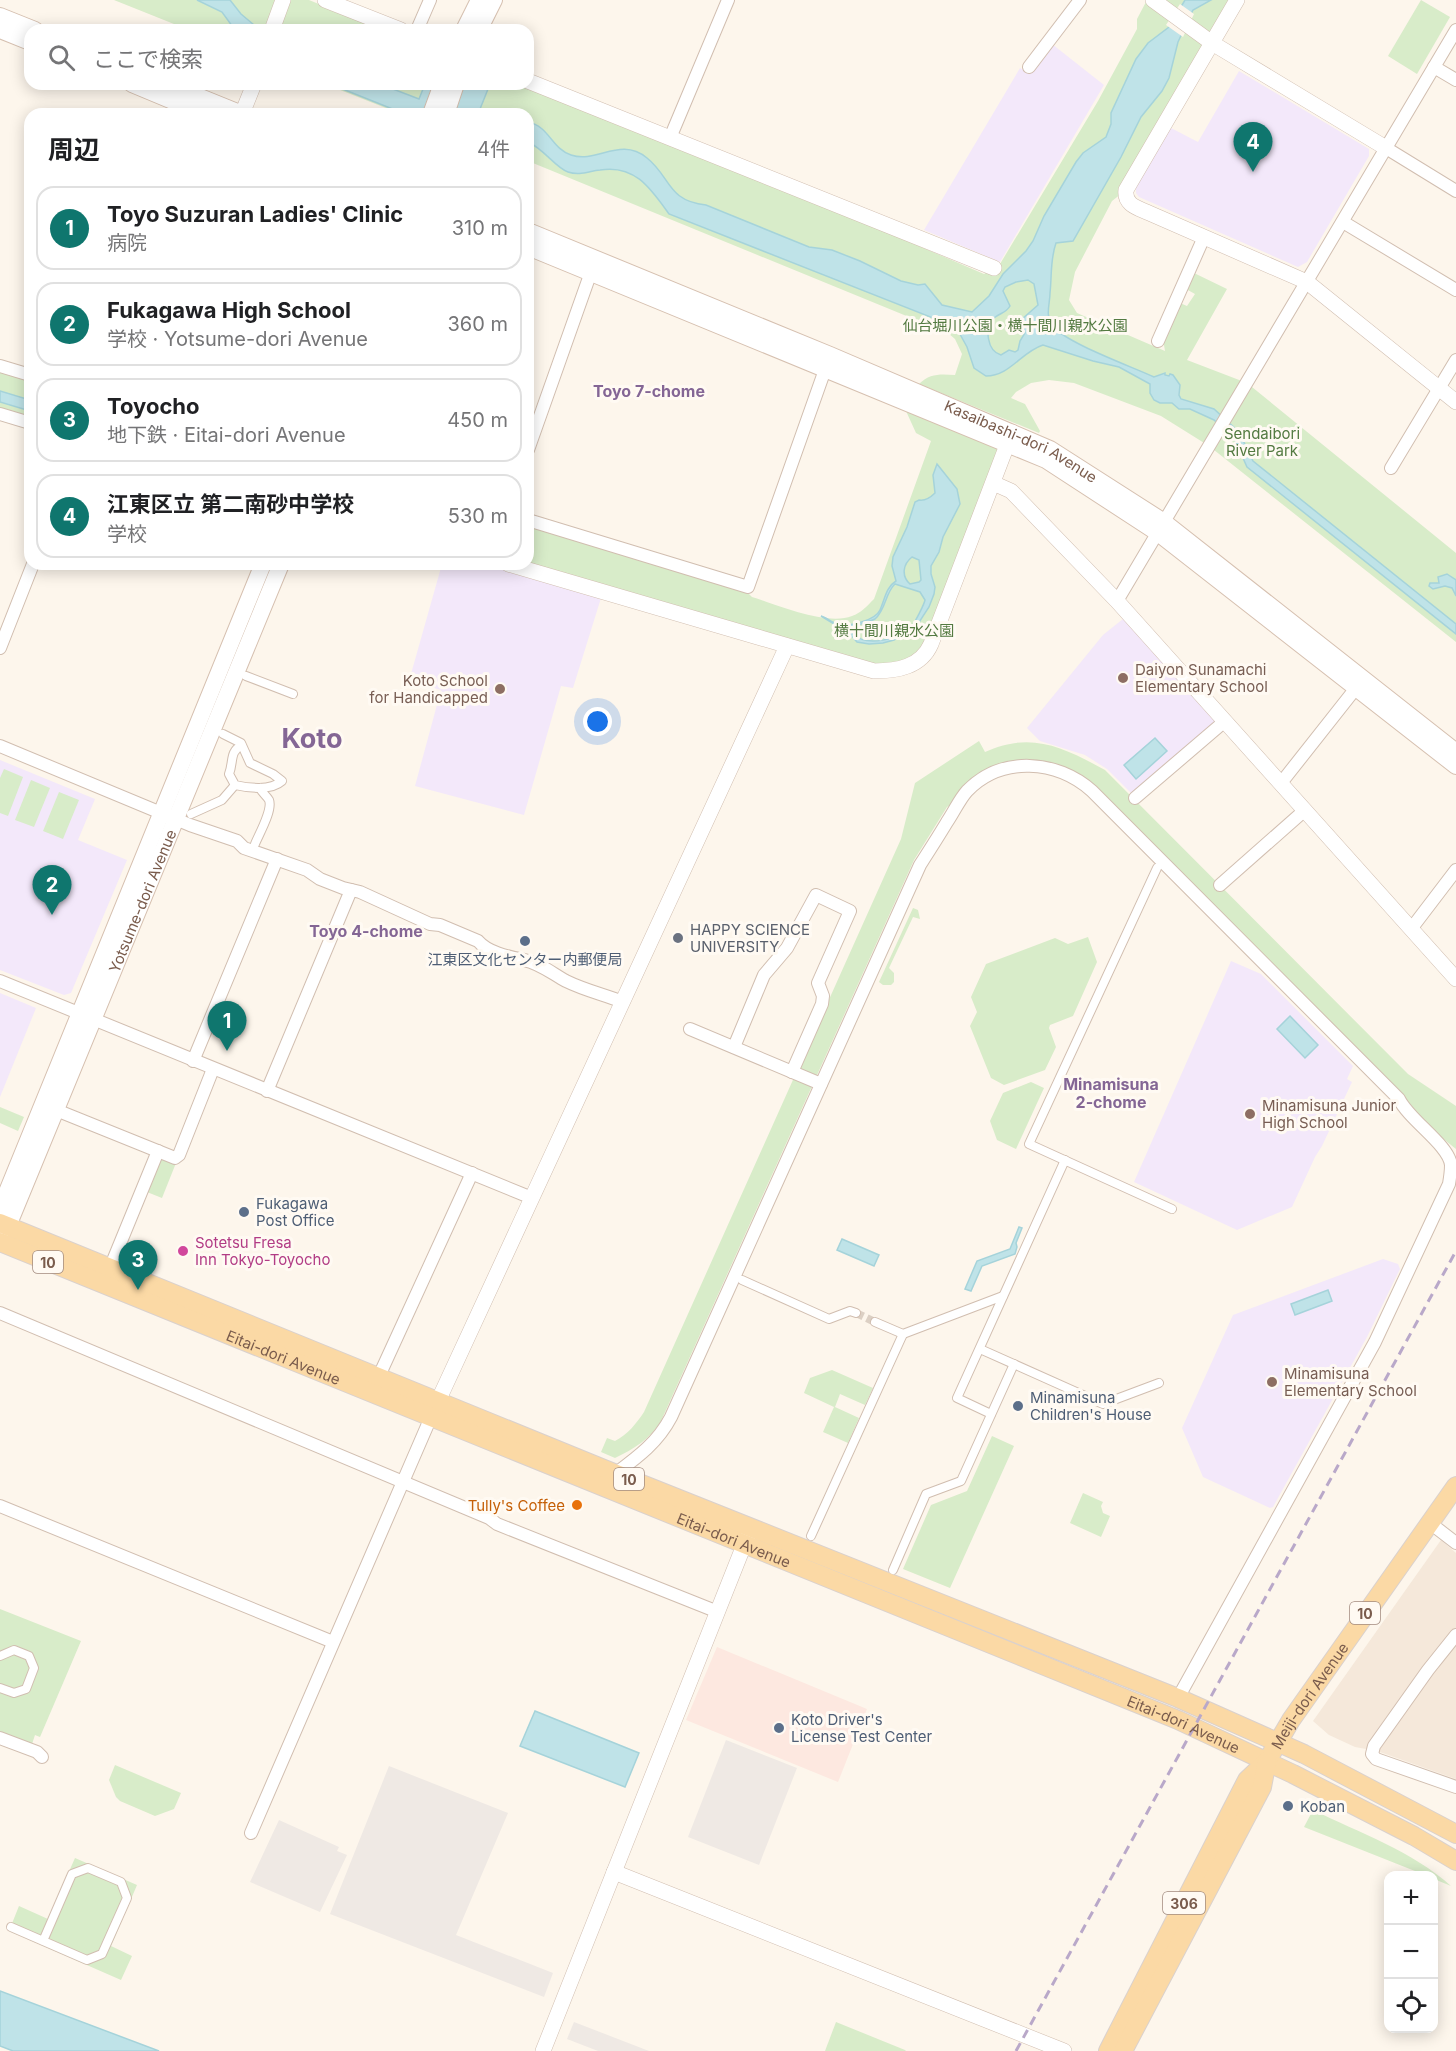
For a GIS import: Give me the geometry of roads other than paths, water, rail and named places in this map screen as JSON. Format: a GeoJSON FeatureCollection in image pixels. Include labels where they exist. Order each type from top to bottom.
{"type":"FeatureCollection","features":[{"type":"Feature","properties":{"kind":"main road"},"geometry":{"type":"LineString","coordinates":[[467,24],[479,0]]}},
{"type":"Feature","properties":{"kind":"main road"},"geometry":{"type":"LineString","coordinates":[[482,24],[494,0]]}},
{"type":"Feature","properties":{"kind":"main road"},"geometry":{"type":"LineString","coordinates":[[0,16],[24,26]]}},
{"type":"Feature","properties":{"kind":"main road"},"geometry":{"type":"LineString","coordinates":[[0,30],[24,40]]}},
{"type":"Feature","properties":{"kind":"main road"},"geometry":{"type":"LineString","coordinates":[[146,90],[190,108]]}},
{"type":"Feature","properties":{"kind":"main road"},"geometry":{"type":"LineString","coordinates":[[183,90],[227,108]]}},
{"type":"Feature","properties":{"kind":"main road"},"geometry":{"type":"LineString","coordinates":[[433,108],[440,90]]}},
{"type":"Feature","properties":{"kind":"main road"},"geometry":{"type":"LineString","coordinates":[[448,108],[454,90]]}},
{"type":"Feature","properties":{"kind":"main road","name":"Kasaibashi-dori Avenue"},"geometry":{"type":"LineString","coordinates":[[534,234],[828,362],[1010,438],[1050,449],[1161,527],[1456,752]]}},
{"type":"Feature","properties":{"kind":"main road","name":"Kasaibashi-dori Avenue"},"geometry":{"type":"LineString","coordinates":[[534,249],[828,362]]}},
{"type":"Feature","properties":{"kind":"main road","name":"Kasaibashi-dori Avenue"},"geometry":{"type":"LineString","coordinates":[[1161,527],[1356,688],[1456,766]]}},
{"type":"Feature","properties":{"kind":"main road","name":"Yotsume-dori Avenue"},"geometry":{"type":"LineString","coordinates":[[176,815],[260,570]]}},
{"type":"Feature","properties":{"kind":"main road","name":"Yotsume-dori Avenue"},"geometry":{"type":"LineString","coordinates":[[0,1209],[176,815],[278,570]]}},
{"type":"Feature","properties":{"kind":"main road","name":"Yotsume-dori Avenue"},"geometry":{"type":"LineString","coordinates":[[2,1231],[56,1110],[86,1016]]}},
{"type":"Feature","properties":{"kind":"main road","name":"Eitai-dori Avenue"},"geometry":{"type":"LineString","coordinates":[[2,1231],[110,1268],[379,1376],[434,1409],[615,1474],[748,1536],[1203,1730],[1414,1836],[1456,1861]]}},
{"type":"Feature","properties":{"kind":"main road","name":"Eitai-dori Avenue"},"geometry":{"type":"LineString","coordinates":[[2,1231],[434,1409],[600,1486],[748,1536],[1192,1704],[1278,1742],[1456,1834]]}},
{"type":"Feature","properties":{"kind":"main road","name":"Meiji-dori Avenue"},"geometry":{"type":"LineString","coordinates":[[1108,2051],[1247,1780],[1267,1761],[1291,1720],[1456,1486]]}},
{"type":"Feature","properties":{"kind":"main road","name":"Meiji-dori Avenue"},"geometry":{"type":"LineString","coordinates":[[1123,2051],[1262,1787],[1267,1761]]}},
{"type":"Feature","properties":{"kind":"street"},"geometry":{"type":"LineString","coordinates":[[274,24],[283,0]]}},
{"type":"Feature","properties":{"kind":"street"},"geometry":{"type":"LineString","coordinates":[[325,0],[386,24]]}},
{"type":"Feature","properties":{"kind":"street"},"geometry":{"type":"LineString","coordinates":[[420,24],[430,0]]}},
{"type":"Feature","properties":{"kind":"street"},"geometry":{"type":"LineString","coordinates":[[670,138],[728,0]]}},
{"type":"Feature","properties":{"kind":"street"},"geometry":{"type":"LineString","coordinates":[[1029,68],[1080,0]]}},
{"type":"Feature","properties":{"kind":"street"},"geometry":{"type":"LineString","coordinates":[[1153,0],[1212,43],[1456,191]]}},
{"type":"Feature","properties":{"kind":"street"},"geometry":{"type":"LineString","coordinates":[[1237,0],[1125,195],[1130,204],[1307,282],[1456,402]]}},
{"type":"Feature","properties":{"kind":"street"},"geometry":{"type":"LineString","coordinates":[[1117,601],[1456,30]]}},
{"type":"Feature","properties":{"kind":"street"},"geometry":{"type":"LineString","coordinates":[[1434,67],[1456,80]]}},
{"type":"Feature","properties":{"kind":"street"},"geometry":{"type":"LineString","coordinates":[[534,83],[994,268]]}},
{"type":"Feature","properties":{"kind":"street"},"geometry":{"type":"LineString","coordinates":[[244,108],[252,90]]}},
{"type":"Feature","properties":{"kind":"street"},"geometry":{"type":"LineString","coordinates":[[1342,222],[1456,290]]}},
{"type":"Feature","properties":{"kind":"street"},"geometry":{"type":"LineString","coordinates":[[1158,341],[1204,237]]}},
{"type":"Feature","properties":{"kind":"street"},"geometry":{"type":"LineString","coordinates":[[534,433],[591,272]]}},
{"type":"Feature","properties":{"kind":"street"},"geometry":{"type":"LineString","coordinates":[[1391,468],[1456,360]]}},
{"type":"Feature","properties":{"kind":"street"},"geometry":{"type":"LineString","coordinates":[[534,522],[748,587],[828,362]]}},
{"type":"Feature","properties":{"kind":"street"},"geometry":{"type":"LineString","coordinates":[[0,366],[24,373]]}},
{"type":"Feature","properties":{"kind":"street"},"geometry":{"type":"LineString","coordinates":[[0,414],[24,421]]}},
{"type":"Feature","properties":{"kind":"street"},"geometry":{"type":"LineString","coordinates":[[528,570],[874,671],[905,668],[928,652],[1010,438]]}},
{"type":"Feature","properties":{"kind":"street"},"geometry":{"type":"LineString","coordinates":[[993,483],[1011,491],[1117,601],[1456,978]]}},
{"type":"Feature","properties":{"kind":"street"},"geometry":{"type":"LineString","coordinates":[[0,648],[31,570]]}},
{"type":"Feature","properties":{"kind":"street"},"geometry":{"type":"LineString","coordinates":[[251,1833],[434,1409],[787,646]]}},
{"type":"Feature","properties":{"kind":"street"},"geometry":{"type":"LineString","coordinates":[[246,676],[292,694]]}},
{"type":"Feature","properties":{"kind":"street"},"geometry":{"type":"LineString","coordinates":[[1281,783],[1356,688]]}},
{"type":"Feature","properties":{"kind":"street"},"geometry":{"type":"LineString","coordinates":[[1135,798],[1225,721]]}},
{"type":"Feature","properties":{"kind":"street"},"geometry":{"type":"LineString","coordinates":[[223,734],[239,740],[250,763],[273,774],[282,782],[279,785],[260,788],[234,785]]}},
{"type":"Feature","properties":{"kind":"street"},"geometry":{"type":"LineString","coordinates":[[234,785],[229,774],[233,765],[232,753],[234,749],[242,745]]}},
{"type":"Feature","properties":{"kind":"street"},"geometry":{"type":"LineString","coordinates":[[0,746],[176,815],[237,841],[244,848],[307,870],[320,879],[392,905],[399,912],[429,924],[440,925],[478,941],[482,946],[516,960],[524,960],[567,981],[623,1002]]}},
{"type":"Feature","properties":{"kind":"street"},"geometry":{"type":"LineString","coordinates":[[600,1486],[645,1452],[665,1429],[920,865],[966,792],[980,781],[1010,767],[1031,765],[1065,773],[1080,780],[1092,791],[1399,1099],[1404,1109],[1441,1146],[1451,1163],[1449,1184],[1375,1342],[1192,1704]]}},
{"type":"Feature","properties":{"kind":"street"},"geometry":{"type":"LineString","coordinates":[[176,815],[222,800],[234,785]]}},
{"type":"Feature","properties":{"kind":"street"},"geometry":{"type":"LineString","coordinates":[[255,844],[270,806],[268,798],[260,788]]}},
{"type":"Feature","properties":{"kind":"street"},"geometry":{"type":"LineString","coordinates":[[1220,885],[1305,810]]}},
{"type":"Feature","properties":{"kind":"street"},"geometry":{"type":"LineString","coordinates":[[193,1061],[277,859]]}},
{"type":"Feature","properties":{"kind":"street"},"geometry":{"type":"LineString","coordinates":[[1157,868],[1029,1144],[1172,1209]]}},
{"type":"Feature","properties":{"kind":"street"},"geometry":{"type":"LineString","coordinates":[[1411,929],[1456,870]]}},
{"type":"Feature","properties":{"kind":"street"},"geometry":{"type":"LineString","coordinates":[[267,1091],[351,890]]}},
{"type":"Feature","properties":{"kind":"street"},"geometry":{"type":"LineString","coordinates":[[734,1047],[764,975],[787,948],[816,895],[850,911],[818,983],[823,996],[822,1004],[792,1072]]}},
{"type":"Feature","properties":{"kind":"street"},"geometry":{"type":"LineString","coordinates":[[0,981],[532,1198]]}},
{"type":"Feature","properties":{"kind":"street"},"geometry":{"type":"LineString","coordinates":[[690,1029],[821,1084]]}},
{"type":"Feature","properties":{"kind":"street"},"geometry":{"type":"LineString","coordinates":[[56,1110],[175,1158],[179,1155],[213,1069]]}},
{"type":"Feature","properties":{"kind":"street"},"geometry":{"type":"LineString","coordinates":[[110,1268],[158,1151]]}},
{"type":"Feature","properties":{"kind":"street"},"geometry":{"type":"LineString","coordinates":[[992,1414],[957,1398],[1065,1160]]}},
{"type":"Feature","properties":{"kind":"street"},"geometry":{"type":"LineString","coordinates":[[379,1376],[472,1173]]}},
{"type":"Feature","properties":{"kind":"street"},"geometry":{"type":"LineString","coordinates":[[742,1280],[829,1319],[850,1311],[856,1313]]}},
{"type":"Feature","properties":{"kind":"street"},"geometry":{"type":"LineString","coordinates":[[875,1322],[903,1334],[1003,1296]]}},
{"type":"Feature","properties":{"kind":"street"},"geometry":{"type":"LineString","coordinates":[[0,1313],[489,1518],[496,1524],[718,1612]]}},
{"type":"Feature","properties":{"kind":"street"},"geometry":{"type":"LineString","coordinates":[[811,1536],[903,1334]]}},
{"type":"Feature","properties":{"kind":"street"},"geometry":{"type":"LineString","coordinates":[[980,1348],[1103,1404],[1159,1383]]}},
{"type":"Feature","properties":{"kind":"street"},"geometry":{"type":"LineString","coordinates":[[893,1569],[926,1494],[961,1481],[1014,1364]]}},
{"type":"Feature","properties":{"kind":"street"},"geometry":{"type":"LineString","coordinates":[[0,1506],[333,1642]]}},
{"type":"Feature","properties":{"kind":"street"},"geometry":{"type":"LineString","coordinates":[[1430,1523],[1456,1543]]}},
{"type":"Feature","properties":{"kind":"street"},"geometry":{"type":"LineString","coordinates":[[543,2051],[748,1536]]}},
{"type":"Feature","properties":{"kind":"street"},"geometry":{"type":"LineString","coordinates":[[1456,1635],[1374,1746],[1372,1754],[1376,1760],[1456,1787]]}},
{"type":"Feature","properties":{"kind":"street"},"geometry":{"type":"LineString","coordinates":[[0,1656],[14,1650],[29,1656],[33,1660],[34,1668],[26,1689],[20,1694],[0,1688]]}},
{"type":"Feature","properties":{"kind":"street"},"geometry":{"type":"LineString","coordinates":[[0,1738],[42,1756]]}},
{"type":"Feature","properties":{"kind":"street"},"geometry":{"type":"LineString","coordinates":[[10,1927],[87,1960],[102,1954],[127,1898],[121,1882],[88,1868],[72,1874],[43,1941]]}},
{"type":"Feature","properties":{"kind":"street"},"geometry":{"type":"LineString","coordinates":[[614,1872],[1064,2051]]}},
{"type":"Feature","properties":{"kind":"water"},"geometry":{"type":"Polygon","coordinates":[[[197,0],[230,0],[253,24],[231,24],[222,12],[197,0]]]}},
{"type":"Feature","properties":{"kind":"water"},"geometry":{"type":"Polygon","coordinates":[[[1185,0],[1211,0],[1193,10],[1178,42],[1169,78],[1162,91],[1141,117],[1073,241],[1056,243],[1048,309],[1052,325],[1070,339],[1099,354],[1154,377],[1165,373],[1169,376],[1173,375],[1180,385],[1181,399],[1214,409],[1239,432],[1253,461],[1456,624],[1456,634],[1247,467],[1235,440],[1214,420],[1190,409],[1179,409],[1172,403],[1160,403],[1154,400],[1150,393],[1150,384],[1119,367],[1043,345],[1035,348],[1002,372],[986,376],[974,368],[967,347],[956,327],[669,214],[641,180],[623,171],[612,169],[580,173],[568,172],[534,146],[534,124],[541,128],[559,148],[571,155],[581,157],[618,150],[637,152],[655,165],[671,187],[684,199],[706,205],[809,247],[832,250],[901,281],[918,285],[925,284],[942,305],[972,312],[989,296],[1003,274],[1033,241],[1044,216],[1076,162],[1083,153],[1106,137],[1111,124],[1111,113],[1136,59],[1148,43],[1169,27],[1185,0]],[[1028,280],[1005,287],[1003,291],[1010,306],[994,318],[988,333],[990,344],[996,353],[1001,355],[1009,350],[1015,352],[1018,350],[1025,333],[1021,320],[1038,305],[1034,284],[1028,280]]]}},
{"type":"Feature","properties":{"kind":"water"},"geometry":{"type":"Polygon","coordinates":[[[345,90],[396,90],[419,99],[423,90],[488,90],[480,108],[390,108],[345,90]]]}},
{"type":"Feature","properties":{"kind":"water"},"geometry":{"type":"Polygon","coordinates":[[[0,391],[24,398],[24,409],[0,402],[0,391]]]}},
{"type":"Feature","properties":{"kind":"water"},"geometry":{"type":"Polygon","coordinates":[[[937,464],[957,489],[960,504],[931,566],[935,587],[929,607],[916,627],[894,640],[869,644],[857,642],[849,633],[821,616],[842,625],[848,625],[867,620],[877,614],[888,590],[896,581],[892,566],[893,557],[907,527],[915,502],[927,499],[935,493],[933,475],[937,464]],[[912,557],[904,570],[905,577],[910,584],[921,580],[919,560],[912,557]],[[895,584],[879,615],[875,619],[856,626],[853,634],[866,640],[883,640],[900,635],[912,626],[925,600],[920,592],[895,584]]]}},
{"type":"Feature","properties":{"kind":"water"},"geometry":{"type":"Polygon","coordinates":[[[1447,574],[1456,580],[1456,596],[1452,588],[1445,586],[1433,589],[1429,586],[1430,583],[1439,583],[1438,577],[1447,574]]]}},
{"type":"Feature","properties":{"kind":"water"},"geometry":{"type":"Polygon","coordinates":[[[1155,738],[1167,751],[1136,779],[1124,765],[1155,738]]]}},
{"type":"Feature","properties":{"kind":"water"},"geometry":{"type":"Polygon","coordinates":[[[1290,1016],[1318,1045],[1305,1058],[1277,1029],[1290,1016]]]}},
{"type":"Feature","properties":{"kind":"water"},"geometry":{"type":"Polygon","coordinates":[[[1019,1227],[1022,1228],[1016,1243],[1015,1254],[982,1266],[971,1291],[965,1289],[977,1261],[1010,1249],[1019,1227]]]}},
{"type":"Feature","properties":{"kind":"water"},"geometry":{"type":"Polygon","coordinates":[[[842,1239],[879,1255],[874,1266],[837,1250],[842,1239]]]}},
{"type":"Feature","properties":{"kind":"water"},"geometry":{"type":"Polygon","coordinates":[[[1328,1290],[1332,1301],[1295,1315],[1291,1304],[1328,1290]]]}},
{"type":"Feature","properties":{"kind":"water"},"geometry":{"type":"Polygon","coordinates":[[[535,1711],[639,1753],[625,1787],[520,1746],[535,1711]]]}},
{"type":"Feature","properties":{"kind":"water"},"geometry":{"type":"Polygon","coordinates":[[[0,1991],[159,2051],[13,2051],[0,2046],[0,1991]]]}},
{"type":"Feature","properties":{"kind":"tunnel"},"geometry":{"type":"LineString","coordinates":[[856,1313],[875,1322]]}},
{"type":"Feature","properties":{"kind":"railway"},"geometry":{"type":"LineString","coordinates":[[1016,2051],[1456,1251]]}},
{"type":"Feature","properties":{"kind":"place","name":"江東区立 第二南砂中学校"},"geometry":{"type":"Point","coordinates":[1253,172]}},
{"type":"Feature","properties":{"kind":"place","name":"Daiyon Sunamachi Elementary School"},"geometry":{"type":"Point","coordinates":[1123,678]}},
{"type":"Feature","properties":{"kind":"place","name":"Koto School for Handicapped"},"geometry":{"type":"Point","coordinates":[500,689]}},
{"type":"Feature","properties":{"kind":"place","name":"Fukagawa High School"},"geometry":{"type":"Point","coordinates":[52,915]}},
{"type":"Feature","properties":{"kind":"place","name":"HAPPY SCIENCE UNIVERSITY"},"geometry":{"type":"Point","coordinates":[678,938]}},
{"type":"Feature","properties":{"kind":"place","name":"江東区文化センター内郵便局"},"geometry":{"type":"Point","coordinates":[525,941]}},
{"type":"Feature","properties":{"kind":"place","name":"Toyo Suzuran Ladies' Clinic"},"geometry":{"type":"Point","coordinates":[227,1051]}},
{"type":"Feature","properties":{"kind":"place","name":"Minamisuna Junior High School"},"geometry":{"type":"Point","coordinates":[1250,1114]}},
{"type":"Feature","properties":{"kind":"place","name":"Fukagawa Post Office"},"geometry":{"type":"Point","coordinates":[244,1212]}},
{"type":"Feature","properties":{"kind":"place","name":"Sotetsu Fresa Inn Tokyo-Toyocho"},"geometry":{"type":"Point","coordinates":[183,1251]}},
{"type":"Feature","properties":{"kind":"place","name":"Toyocho"},"geometry":{"type":"Point","coordinates":[138,1290]}},
{"type":"Feature","properties":{"kind":"place","name":"Minamisuna Elementary School"},"geometry":{"type":"Point","coordinates":[1272,1382]}},
{"type":"Feature","properties":{"kind":"place","name":"Minamisuna Children's House"},"geometry":{"type":"Point","coordinates":[1018,1406]}},
{"type":"Feature","properties":{"kind":"place","name":"Tully's Coffee"},"geometry":{"type":"Point","coordinates":[577,1505]}},
{"type":"Feature","properties":{"kind":"place","name":"Koto Driver's License Test Center"},"geometry":{"type":"Point","coordinates":[779,1728]}},
{"type":"Feature","properties":{"kind":"place","name":"Koban"},"geometry":{"type":"Point","coordinates":[1288,1806]}},
{"type":"Feature","properties":{"kind":"district","name":"Toyo 7-chome"},"geometry":{"type":"Point","coordinates":[649,391]}},
{"type":"Feature","properties":{"kind":"district","name":"Koto"},"geometry":{"type":"Point","coordinates":[312,738]}},
{"type":"Feature","properties":{"kind":"district","name":"Toyo 4-chome"},"geometry":{"type":"Point","coordinates":[366,931]}},
{"type":"Feature","properties":{"kind":"district","name":"Minamisuna 2-chome"},"geometry":{"type":"Point","coordinates":[1111,1093]}},
{"type":"Feature","properties":{"kind":"park label","name":"仙台堀川公園・横十間川親水公園"},"geometry":{"type":"Point","coordinates":[1015,325]}},
{"type":"Feature","properties":{"kind":"park label","name":"Sendaibori River Park"},"geometry":{"type":"Point","coordinates":[1262,442]}},
{"type":"Feature","properties":{"kind":"park label","name":"横十間川親水公園"},"geometry":{"type":"Point","coordinates":[894,630]}}]}
